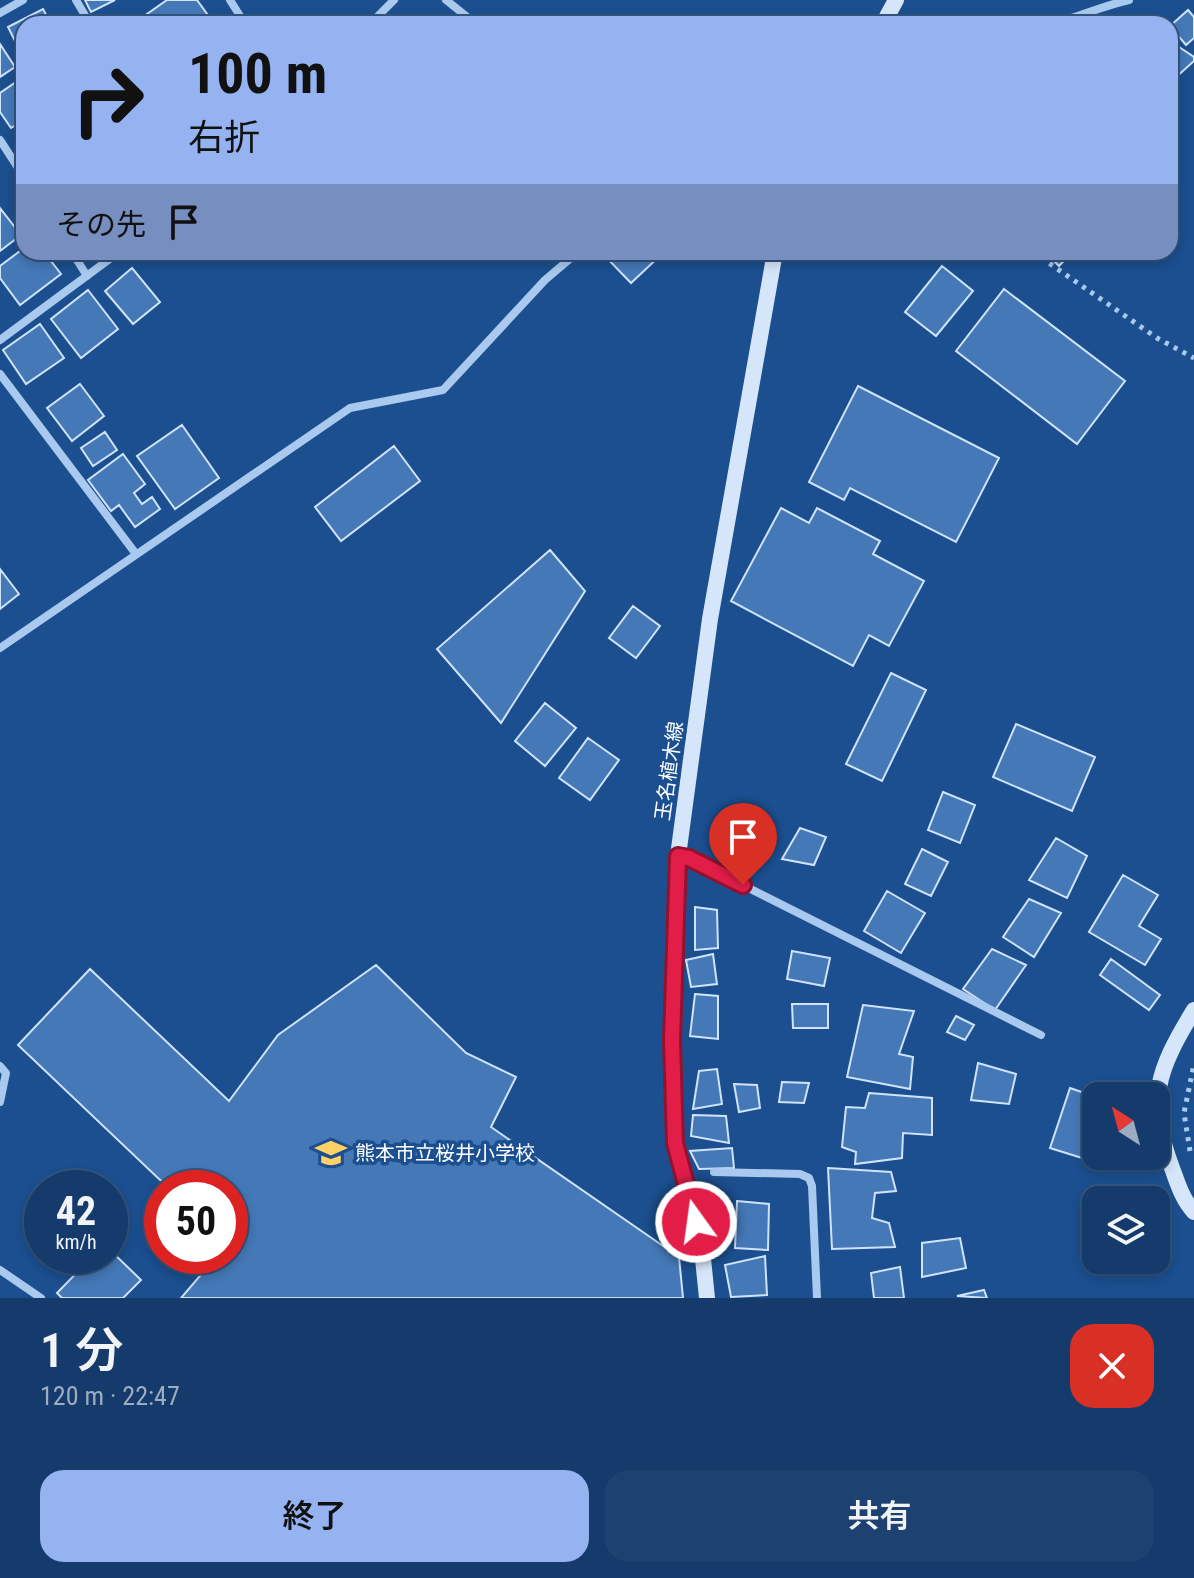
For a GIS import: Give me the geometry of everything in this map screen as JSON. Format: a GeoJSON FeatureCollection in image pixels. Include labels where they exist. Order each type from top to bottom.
{"type":"FeatureCollection","features":[{"type":"Feature","properties":{"kind":"main road","name":"玉名植木線"},"geometry":{"type":"LineString","coordinates":[[707,1298],[702,1249],[675,1143],[672,1040],[678,856],[710,619],[772,260]]}},
{"type":"Feature","properties":{"kind":"main road"},"geometry":{"type":"LineString","coordinates":[[1194,1010],[1175,1042],[1157,1087],[1160,1136],[1185,1202],[1194,1212]]}},
{"type":"Feature","properties":{"kind":"street"},"geometry":{"type":"LineString","coordinates":[[0,13],[23,0]]}},
{"type":"Feature","properties":{"kind":"street"},"geometry":{"type":"LineString","coordinates":[[378,16],[394,0]]}},
{"type":"Feature","properties":{"kind":"street"},"geometry":{"type":"LineString","coordinates":[[446,0],[466,16]]}},
{"type":"Feature","properties":{"kind":"street"},"geometry":{"type":"LineString","coordinates":[[1077,16],[1101,6],[1129,0]]}},
{"type":"Feature","properties":{"kind":"street"},"geometry":{"type":"LineString","coordinates":[[0,140],[16,165]]}},
{"type":"Feature","properties":{"kind":"street"},"geometry":{"type":"LineString","coordinates":[[77,260],[87,276]]}},
{"type":"Feature","properties":{"kind":"street"},"geometry":{"type":"LineString","coordinates":[[0,340],[108,260]]}},
{"type":"Feature","properties":{"kind":"street"},"geometry":{"type":"LineString","coordinates":[[0,648],[350,408],[443,390],[545,280],[569,260]]}},
{"type":"Feature","properties":{"kind":"street"},"geometry":{"type":"LineString","coordinates":[[0,374],[136,554]]}},
{"type":"Feature","properties":{"kind":"street"},"geometry":{"type":"LineString","coordinates":[[678,856],[689,858],[1041,1035]]}},
{"type":"Feature","properties":{"kind":"street"},"geometry":{"type":"LineString","coordinates":[[0,1066],[6,1073],[0,1102]]}},
{"type":"Feature","properties":{"kind":"street"},"geometry":{"type":"LineString","coordinates":[[714,1172],[800,1174],[809,1178],[812,1186],[817,1298]]}},
{"type":"Feature","properties":{"kind":"street"},"geometry":{"type":"LineString","coordinates":[[0,1270],[41,1298]]}},
{"type":"Feature","properties":{"kind":"path"},"geometry":{"type":"LineString","coordinates":[[1045,260],[1157,338],[1194,358]]}},
{"type":"Feature","properties":{"kind":"path"},"geometry":{"type":"LineString","coordinates":[[1192,1156],[1184,1113],[1194,1064]]}},
{"type":"Feature","properties":{"kind":"building"},"geometry":{"type":"Polygon","coordinates":[[[85,0],[115,0],[91,12],[85,0]]]}},
{"type":"Feature","properties":{"kind":"building"},"geometry":{"type":"Polygon","coordinates":[[[167,0],[197,0],[209,16],[149,16],[147,14],[167,0]]]}},
{"type":"Feature","properties":{"kind":"building"},"geometry":{"type":"Polygon","coordinates":[[[43,9],[47,16],[29,16],[43,9]]]}},
{"type":"Feature","properties":{"kind":"building"},"geometry":{"type":"Polygon","coordinates":[[[1188,10],[1194,17],[1194,38],[1186,45],[1178,36],[1178,19],[1188,10]]]}},
{"type":"Feature","properties":{"kind":"building"},"geometry":{"type":"Polygon","coordinates":[[[16,23],[16,43],[8,27],[16,23]]]}},
{"type":"Feature","properties":{"kind":"building"},"geometry":{"type":"Polygon","coordinates":[[[0,44],[15,67],[0,77],[0,44]]]}},
{"type":"Feature","properties":{"kind":"building"},"geometry":{"type":"Polygon","coordinates":[[[1178,46],[1194,57],[1194,61],[1178,75],[1178,46]]]}},
{"type":"Feature","properties":{"kind":"building"},"geometry":{"type":"Polygon","coordinates":[[[16,82],[16,125],[11,128],[0,112],[0,93],[16,82]]]}},
{"type":"Feature","properties":{"kind":"building"},"geometry":{"type":"Polygon","coordinates":[[[0,208],[16,229],[16,239],[0,251],[0,208]]]}},
{"type":"Feature","properties":{"kind":"building"},"geometry":{"type":"Polygon","coordinates":[[[16,254],[16,260],[50,260],[61,274],[20,305],[0,278],[0,266],[16,254]]]}},
{"type":"Feature","properties":{"kind":"building"},"geometry":{"type":"Polygon","coordinates":[[[609,260],[655,260],[631,283],[609,260]]]}},
{"type":"Feature","properties":{"kind":"building"},"geometry":{"type":"Polygon","coordinates":[[[942,266],[973,291],[936,336],[905,312],[942,266]]]}},
{"type":"Feature","properties":{"kind":"building"},"geometry":{"type":"Polygon","coordinates":[[[132,268],[160,302],[133,324],[105,291],[132,268]]]}},
{"type":"Feature","properties":{"kind":"building"},"geometry":{"type":"Polygon","coordinates":[[[1004,289],[1125,381],[1077,444],[956,351],[1004,289]]]}},
{"type":"Feature","properties":{"kind":"building"},"geometry":{"type":"Polygon","coordinates":[[[88,290],[118,329],[81,358],[51,319],[88,290]]]}},
{"type":"Feature","properties":{"kind":"building"},"geometry":{"type":"Polygon","coordinates":[[[40,324],[64,358],[26,384],[3,350],[40,324]]]}},
{"type":"Feature","properties":{"kind":"building"},"geometry":{"type":"Polygon","coordinates":[[[80,384],[104,416],[72,441],[47,408],[80,384]]]}},
{"type":"Feature","properties":{"kind":"building"},"geometry":{"type":"Polygon","coordinates":[[[858,386],[999,458],[956,542],[850,488],[844,500],[809,482],[858,386]]]}},
{"type":"Feature","properties":{"kind":"building"},"geometry":{"type":"Polygon","coordinates":[[[182,425],[219,478],[175,509],[137,456],[182,425]]]}},
{"type":"Feature","properties":{"kind":"building"},"geometry":{"type":"Polygon","coordinates":[[[105,432],[117,450],[93,466],[81,448],[105,432]]]}},
{"type":"Feature","properties":{"kind":"building"},"geometry":{"type":"Polygon","coordinates":[[[394,446],[420,481],[341,541],[315,507],[394,446]]]}},
{"type":"Feature","properties":{"kind":"building"},"geometry":{"type":"Polygon","coordinates":[[[123,454],[145,484],[134,493],[142,504],[152,497],[160,509],[135,527],[119,505],[111,511],[88,480],[123,454]]]}},
{"type":"Feature","properties":{"kind":"building"},"geometry":{"type":"Polygon","coordinates":[[[781,508],[809,523],[817,508],[880,541],[873,554],[924,581],[889,646],[869,635],[853,666],[731,601],[781,508]]]}},
{"type":"Feature","properties":{"kind":"building"},"geometry":{"type":"Polygon","coordinates":[[[550,550],[585,591],[501,723],[437,649],[550,550]]]}},
{"type":"Feature","properties":{"kind":"building"},"geometry":{"type":"Polygon","coordinates":[[[0,569],[19,594],[0,609],[0,569]]]}},
{"type":"Feature","properties":{"kind":"building"},"geometry":{"type":"Polygon","coordinates":[[[633,606],[660,626],[636,658],[609,638],[633,606]]]}},
{"type":"Feature","properties":{"kind":"building"},"geometry":{"type":"Polygon","coordinates":[[[891,673],[926,690],[882,781],[846,764],[891,673]]]}},
{"type":"Feature","properties":{"kind":"building"},"geometry":{"type":"Polygon","coordinates":[[[545,703],[576,728],[545,766],[515,741],[545,703]]]}},
{"type":"Feature","properties":{"kind":"building"},"geometry":{"type":"Polygon","coordinates":[[[1016,724],[1095,757],[1072,811],[993,777],[1016,724]]]}},
{"type":"Feature","properties":{"kind":"building"},"geometry":{"type":"Polygon","coordinates":[[[588,738],[619,760],[590,800],[559,778],[588,738]]]}},
{"type":"Feature","properties":{"kind":"building"},"geometry":{"type":"Polygon","coordinates":[[[943,792],[975,805],[960,843],[928,830],[943,792]]]}},
{"type":"Feature","properties":{"kind":"building"},"geometry":{"type":"Polygon","coordinates":[[[800,828],[826,837],[814,865],[782,859],[800,828]]]}},
{"type":"Feature","properties":{"kind":"building"},"geometry":{"type":"Polygon","coordinates":[[[1056,838],[1087,856],[1067,898],[1029,880],[1056,838]]]}},
{"type":"Feature","properties":{"kind":"building"},"geometry":{"type":"Polygon","coordinates":[[[922,849],[948,862],[931,896],[905,884],[922,849]]]}},
{"type":"Feature","properties":{"kind":"building"},"geometry":{"type":"Polygon","coordinates":[[[1123,875],[1158,895],[1139,926],[1161,939],[1145,965],[1089,932],[1123,875]]]}},
{"type":"Feature","properties":{"kind":"building"},"geometry":{"type":"Polygon","coordinates":[[[887,891],[925,913],[901,953],[864,931],[887,891]]]}},
{"type":"Feature","properties":{"kind":"building"},"geometry":{"type":"Polygon","coordinates":[[[1029,899],[1061,913],[1034,957],[1003,937],[1029,899]]]}},
{"type":"Feature","properties":{"kind":"building"},"geometry":{"type":"Polygon","coordinates":[[[695,907],[717,910],[718,948],[695,950],[695,907]]]}},
{"type":"Feature","properties":{"kind":"building"},"geometry":{"type":"Polygon","coordinates":[[[992,949],[1026,965],[995,1010],[963,989],[992,949]]]}},
{"type":"Feature","properties":{"kind":"building"},"geometry":{"type":"Polygon","coordinates":[[[792,951],[830,958],[824,986],[787,979],[792,951]]]}},
{"type":"Feature","properties":{"kind":"building"},"geometry":{"type":"Polygon","coordinates":[[[713,954],[717,984],[691,987],[686,960],[713,954]]]}},
{"type":"Feature","properties":{"kind":"building"},"geometry":{"type":"Polygon","coordinates":[[[1111,959],[1160,995],[1149,1010],[1100,975],[1111,959]]]}},
{"type":"Feature","properties":{"kind":"building","name":"熊本市立桜井小学校"},"geometry":{"type":"Polygon","coordinates":[[[376,965],[466,1053],[516,1077],[491,1127],[679,1257],[683,1298],[181,1298],[202,1274],[248,1274],[248,1170],[149,1170],[18,1045],[90,969],[229,1101],[278,1035],[376,965]]]}},
{"type":"Feature","properties":{"kind":"building"},"geometry":{"type":"Polygon","coordinates":[[[695,994],[718,996],[718,1039],[690,1036],[695,994]]]}},
{"type":"Feature","properties":{"kind":"building"},"geometry":{"type":"Polygon","coordinates":[[[792,1004],[828,1004],[828,1028],[793,1028],[792,1004]]]}},
{"type":"Feature","properties":{"kind":"building"},"geometry":{"type":"Polygon","coordinates":[[[863,1005],[914,1011],[899,1054],[913,1057],[910,1089],[847,1077],[863,1005]]]}},
{"type":"Feature","properties":{"kind":"building"},"geometry":{"type":"Polygon","coordinates":[[[956,1016],[974,1025],[965,1040],[947,1032],[956,1016]]]}},
{"type":"Feature","properties":{"kind":"building"},"geometry":{"type":"Polygon","coordinates":[[[978,1063],[1016,1074],[1009,1104],[971,1100],[978,1063]]]}},
{"type":"Feature","properties":{"kind":"building"},"geometry":{"type":"Polygon","coordinates":[[[717,1069],[722,1104],[693,1109],[699,1071],[717,1069]]]}},
{"type":"Feature","properties":{"kind":"building"},"geometry":{"type":"Polygon","coordinates":[[[782,1082],[809,1083],[804,1103],[779,1102],[782,1082]]]}},
{"type":"Feature","properties":{"kind":"building"},"geometry":{"type":"Polygon","coordinates":[[[734,1084],[757,1085],[760,1108],[739,1112],[734,1084]]]}},
{"type":"Feature","properties":{"kind":"building"},"geometry":{"type":"Polygon","coordinates":[[[1070,1088],[1082,1092],[1082,1158],[1050,1148],[1070,1088]]]}},
{"type":"Feature","properties":{"kind":"building"},"geometry":{"type":"Polygon","coordinates":[[[869,1093],[932,1098],[932,1135],[903,1133],[902,1158],[855,1164],[856,1152],[842,1147],[846,1107],[865,1108],[869,1093]]]}},
{"type":"Feature","properties":{"kind":"building"},"geometry":{"type":"Polygon","coordinates":[[[693,1115],[726,1116],[729,1143],[691,1136],[693,1115]]]}},
{"type":"Feature","properties":{"kind":"building"},"geometry":{"type":"Polygon","coordinates":[[[732,1148],[734,1168],[699,1169],[690,1151],[732,1148]]]}},
{"type":"Feature","properties":{"kind":"building"},"geometry":{"type":"Polygon","coordinates":[[[828,1168],[891,1172],[896,1191],[875,1193],[872,1218],[889,1223],[895,1247],[832,1249],[828,1168]]]}},
{"type":"Feature","properties":{"kind":"building"},"geometry":{"type":"Polygon","coordinates":[[[737,1201],[769,1204],[768,1250],[735,1248],[737,1201]]]}},
{"type":"Feature","properties":{"kind":"building"},"geometry":{"type":"Polygon","coordinates":[[[960,1238],[966,1268],[922,1277],[922,1243],[960,1238]]]}},
{"type":"Feature","properties":{"kind":"building"},"geometry":{"type":"Polygon","coordinates":[[[765,1256],[767,1295],[731,1297],[725,1265],[765,1256]]]}},
{"type":"Feature","properties":{"kind":"building"},"geometry":{"type":"Polygon","coordinates":[[[128,1267],[141,1280],[123,1298],[62,1298],[57,1293],[75,1274],[128,1274],[128,1267]]]}},
{"type":"Feature","properties":{"kind":"building"},"geometry":{"type":"Polygon","coordinates":[[[900,1267],[904,1298],[874,1298],[871,1273],[900,1267]]]}},
{"type":"Feature","properties":{"kind":"building"},"geometry":{"type":"Polygon","coordinates":[[[984,1290],[987,1298],[957,1296],[984,1290]]]}},
{"type":"Feature","properties":{"kind":"place","name":"熊本市立桜井小学校"},"geometry":{"type":"Point","coordinates":[331,1153]}},
{"type":"Feature","properties":{"kind":"route"},"geometry":{"type":"LineString","coordinates":[[696,1222],[675,1143],[672,1040],[678,856],[689,858],[743,885]]}}]}
